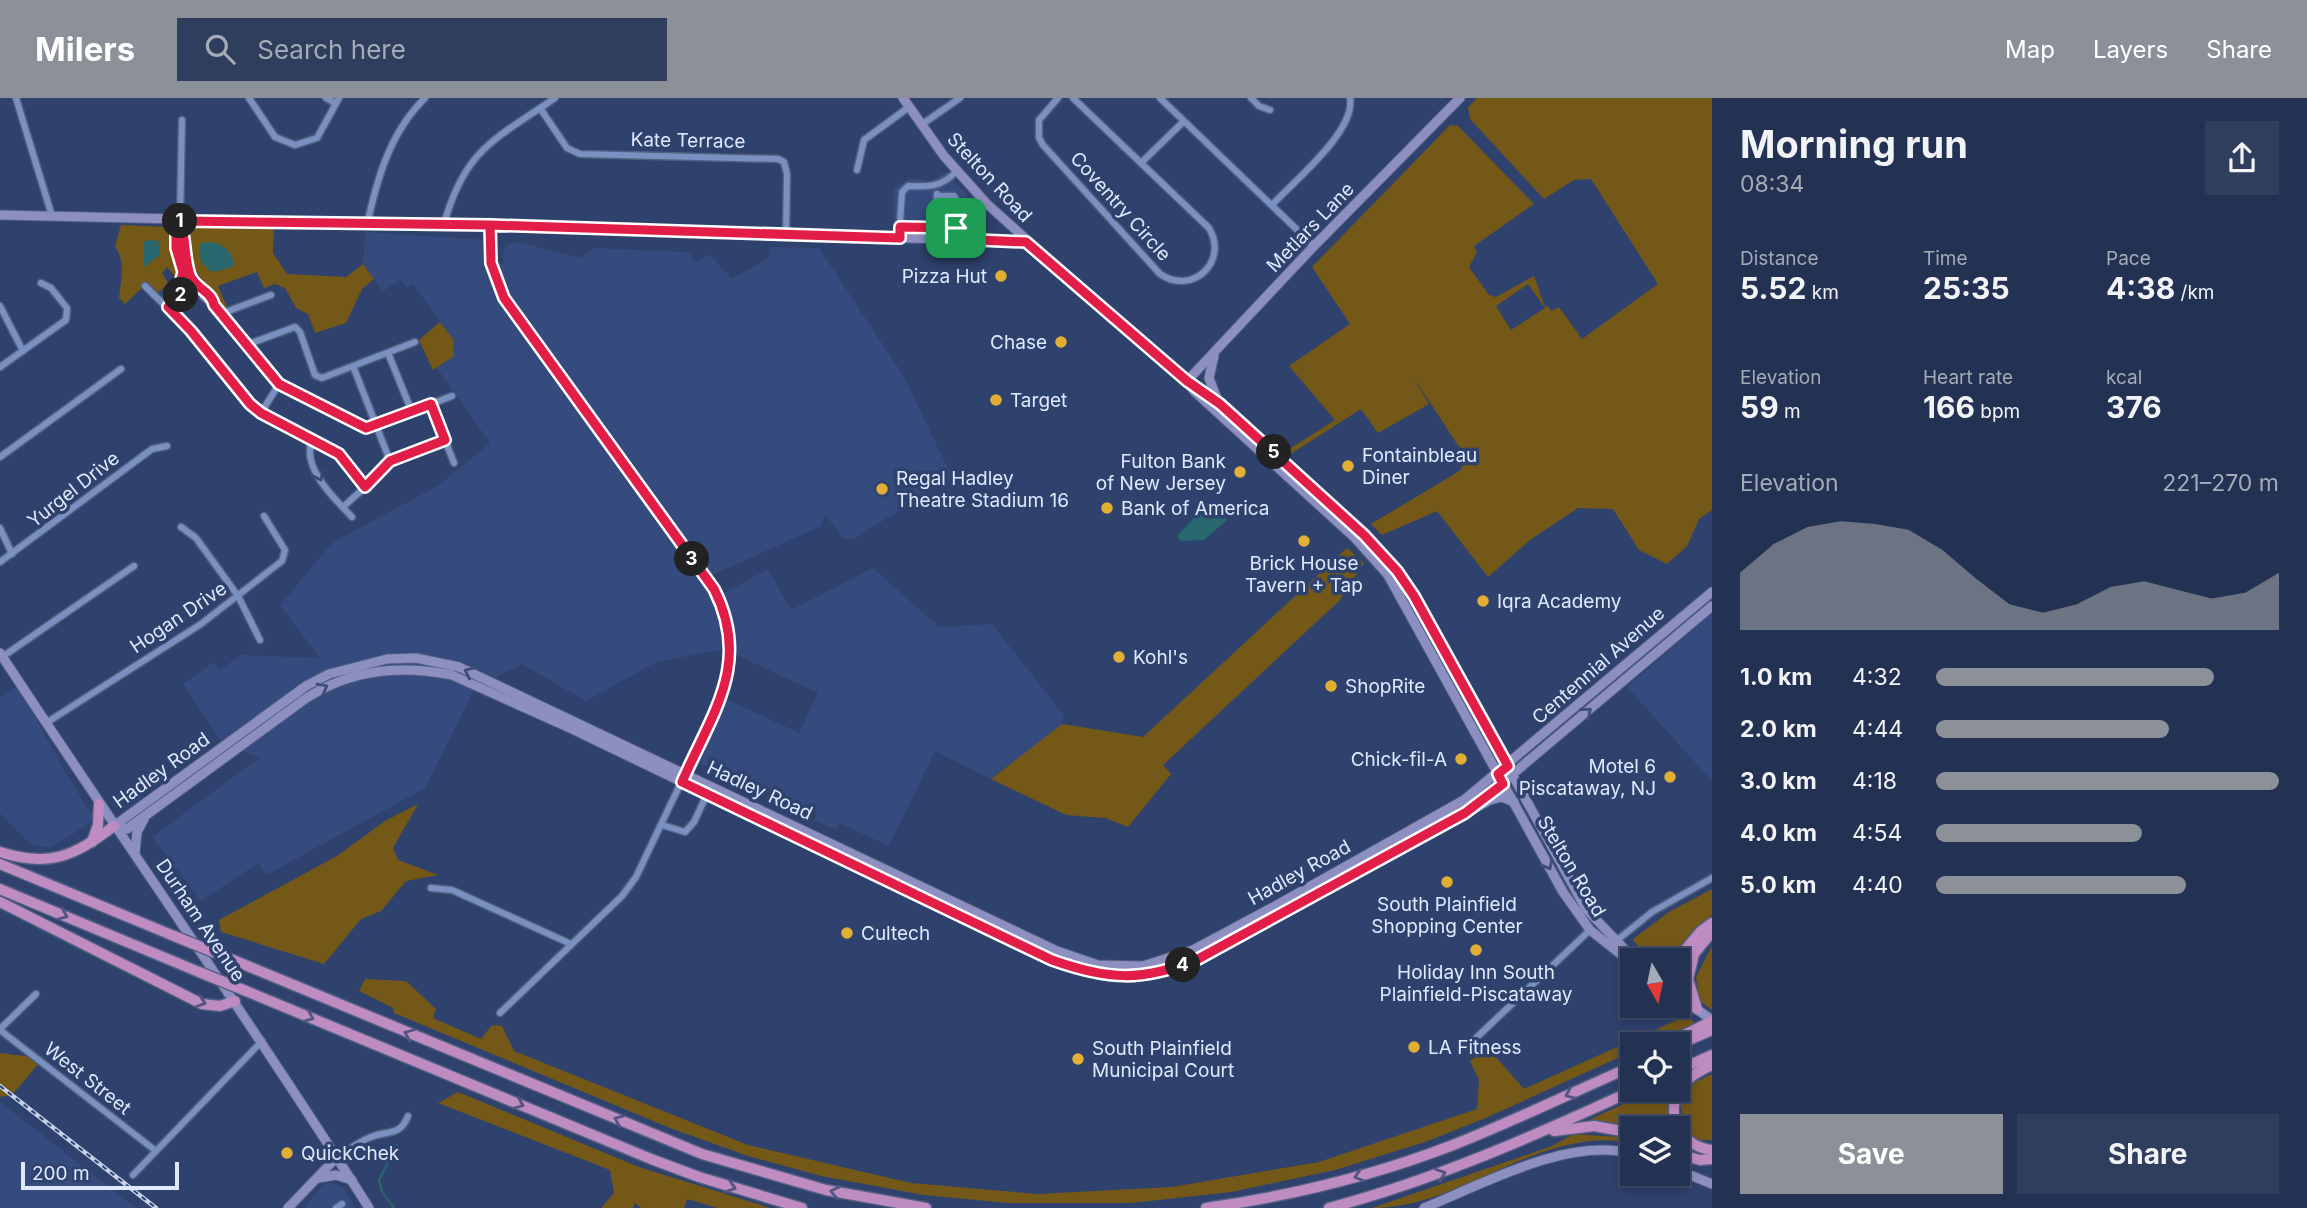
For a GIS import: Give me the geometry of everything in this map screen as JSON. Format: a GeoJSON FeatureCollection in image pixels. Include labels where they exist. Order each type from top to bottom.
{"type":"FeatureCollection","features":[{"type":"Feature","properties":{"kind":"highway"},"geometry":{"type":"LineString","coordinates":[[91,844],[97,832],[99,804]]}},
{"type":"Feature","properties":{"kind":"highway"},"geometry":{"type":"LineString","coordinates":[[0,852],[21,858],[47,859],[67,856],[91,844],[114,826]]}},
{"type":"Feature","properties":{"kind":"highway"},"geometry":{"type":"LineString","coordinates":[[0,864],[702,1154],[814,1187],[926,1208]]}},
{"type":"Feature","properties":{"kind":"highway"},"geometry":{"type":"LineString","coordinates":[[0,889],[651,1159],[699,1177],[803,1208]]}},
{"type":"Feature","properties":{"kind":"highway"},"geometry":{"type":"LineString","coordinates":[[0,902],[202,1004],[220,1006],[235,1001]]}},
{"type":"Feature","properties":{"kind":"highway"},"geometry":{"type":"LineString","coordinates":[[1688,948],[1712,923]]}},
{"type":"Feature","properties":{"kind":"highway"},"geometry":{"type":"LineString","coordinates":[[1690,957],[1712,932]]}},
{"type":"Feature","properties":{"kind":"highway"},"geometry":{"type":"LineString","coordinates":[[1695,950],[1688,979],[1698,1010]]}},
{"type":"Feature","properties":{"kind":"highway"},"geometry":{"type":"LineString","coordinates":[[1689,1032],[1712,1020]]}},
{"type":"Feature","properties":{"kind":"highway"},"geometry":{"type":"LineString","coordinates":[[1690,1040],[1712,1030]]}},
{"type":"Feature","properties":{"kind":"highway"},"geometry":{"type":"LineString","coordinates":[[1690,1065],[1712,1055]]}},
{"type":"Feature","properties":{"kind":"highway"},"geometry":{"type":"LineString","coordinates":[[1712,1065],[1682,1086],[1674,1108],[1682,1134],[1698,1147],[1712,1150]]}},
{"type":"Feature","properties":{"kind":"highway"},"geometry":{"type":"LineString","coordinates":[[1206,1208],[1302,1191],[1408,1161],[1486,1131],[1620,1072]]}},
{"type":"Feature","properties":{"kind":"highway"},"geometry":{"type":"LineString","coordinates":[[1329,1208],[1445,1172],[1620,1096]]}},
{"type":"Feature","properties":{"kind":"highway"},"geometry":{"type":"LineString","coordinates":[[1534,1135],[1594,1126],[1620,1131]]}},
{"type":"Feature","properties":{"kind":"highway"},"geometry":{"type":"LineString","coordinates":[[1690,1157],[1712,1159]]}},
{"type":"Feature","properties":{"kind":"main road","name":"Stelton Road"},"geometry":{"type":"LineString","coordinates":[[903,98],[957,171],[1003,220],[1187,381],[1220,404],[1364,535],[1397,571],[1586,909],[1620,948]]}},
{"type":"Feature","properties":{"kind":"main road","name":"Metlars Lane"},"geometry":{"type":"LineString","coordinates":[[1187,381],[1215,355],[1314,246],[1460,98]]}},
{"type":"Feature","properties":{"kind":"main road"},"geometry":{"type":"LineString","coordinates":[[0,215],[367,225],[490,225],[1026,242]]}},
{"type":"Feature","properties":{"kind":"main road"},"geometry":{"type":"LineString","coordinates":[[991,241],[1002,230],[1003,220]]}},
{"type":"Feature","properties":{"kind":"main road"},"geometry":{"type":"LineString","coordinates":[[1215,355],[1209,378],[1212,392],[1220,404]]}},
{"type":"Feature","properties":{"kind":"main road","name":"Stelton Road"},"geometry":{"type":"LineString","coordinates":[[1187,381],[1195,392],[1355,538],[1380,565],[1396,588],[1563,892],[1590,930],[1620,952]]}},
{"type":"Feature","properties":{"kind":"main road","name":"Centennial Avenue"},"geometry":{"type":"LineString","coordinates":[[1508,766],[1690,607],[1712,592]]}},
{"type":"Feature","properties":{"kind":"main road","name":"Centennial Avenue"},"geometry":{"type":"LineString","coordinates":[[1513,776],[1712,606]]}},
{"type":"Feature","properties":{"kind":"main road","name":"Durham Avenue"},"geometry":{"type":"LineString","coordinates":[[1,655],[99,804],[262,1041],[369,1208]]}},
{"type":"Feature","properties":{"kind":"main road","name":"Hadley Road"},"geometry":{"type":"LineString","coordinates":[[114,826],[306,686],[333,672],[387,659],[416,658],[459,667],[1090,973],[1114,977],[1172,970],[1198,959],[1465,813],[1496,798],[1514,802]]}},
{"type":"Feature","properties":{"kind":"main road","name":"Hadley Road"},"geometry":{"type":"LineString","coordinates":[[114,826],[127,829],[312,694],[346,678],[401,668],[452,675],[684,778],[707,794],[1055,955],[1114,967],[1166,961],[1221,936],[1444,812],[1508,766]]}},
{"type":"Feature","properties":{"kind":"main road","name":"Hadley Road"},"geometry":{"type":"LineString","coordinates":[[1465,813],[1513,776]]}},
{"type":"Feature","properties":{"kind":"main road"},"geometry":{"type":"LineString","coordinates":[[135,853],[137,832],[148,814]]}},
{"type":"Feature","properties":{"kind":"main road"},"geometry":{"type":"LineString","coordinates":[[1690,1004],[1712,1020]]}},
{"type":"Feature","properties":{"kind":"main road"},"geometry":{"type":"LineString","coordinates":[[1424,1208],[1568,1153],[1606,1149],[1620,1152]]}},
{"type":"Feature","properties":{"kind":"main road"},"geometry":{"type":"LineString","coordinates":[[288,1208],[336,1158]]}},
{"type":"Feature","properties":{"kind":"main road"},"geometry":{"type":"LineString","coordinates":[[314,1181],[334,1175],[352,1180]]}},
{"type":"Feature","properties":{"kind":"main road"},"geometry":{"type":"LineString","coordinates":[[1690,1175],[1712,1184]]}},
{"type":"Feature","properties":{"kind":"street"},"geometry":{"type":"LineString","coordinates":[[16,98],[52,216]]}},
{"type":"Feature","properties":{"kind":"street"},"geometry":{"type":"LineString","coordinates":[[249,98],[275,137],[295,145],[317,138],[324,131],[337,100],[326,98]]}},
{"type":"Feature","properties":{"kind":"street"},"geometry":{"type":"LineString","coordinates":[[367,225],[375,189],[392,144],[425,98]]}},
{"type":"Feature","properties":{"kind":"street"},"geometry":{"type":"LineString","coordinates":[[444,224],[459,180],[476,154],[555,98]]}},
{"type":"Feature","properties":{"kind":"street"},"geometry":{"type":"LineString","coordinates":[[921,125],[960,98]]}},
{"type":"Feature","properties":{"kind":"street","name":"Coventry Circle"},"geometry":{"type":"LineString","coordinates":[[1058,98],[1039,120],[1043,145],[1160,274],[1175,282],[1191,281],[1212,264],[1216,255],[1214,236],[1073,98]]}},
{"type":"Feature","properties":{"kind":"street"},"geometry":{"type":"LineString","coordinates":[[1160,98],[1314,246]]}},
{"type":"Feature","properties":{"kind":"street"},"geometry":{"type":"LineString","coordinates":[[1251,98],[1259,106],[1270,110]]}},
{"type":"Feature","properties":{"kind":"street"},"geometry":{"type":"LineString","coordinates":[[1272,205],[1343,129],[1351,113],[1350,98]]}},
{"type":"Feature","properties":{"kind":"street"},"geometry":{"type":"LineString","coordinates":[[857,170],[864,139],[909,107]]}},
{"type":"Feature","properties":{"kind":"street","name":"Kate Terrace"},"geometry":{"type":"LineString","coordinates":[[540,108],[567,148],[580,154],[778,159],[784,162],[787,174],[786,235]]}},
{"type":"Feature","properties":{"kind":"street"},"geometry":{"type":"LineString","coordinates":[[182,120],[180,221],[187,274],[201,289],[203,297],[223,313],[279,384],[363,427],[375,426],[452,396]]}},
{"type":"Feature","properties":{"kind":"street"},"geometry":{"type":"LineString","coordinates":[[1141,163],[1183,122]]}},
{"type":"Feature","properties":{"kind":"street"},"geometry":{"type":"LineString","coordinates":[[900,238],[902,192],[908,186],[933,187],[946,182],[957,171]]}},
{"type":"Feature","properties":{"kind":"street"},"geometry":{"type":"LineString","coordinates":[[933,187],[937,196],[936,228]]}},
{"type":"Feature","properties":{"kind":"street"},"geometry":{"type":"LineString","coordinates":[[937,196],[954,196],[957,201],[956,239]]}},
{"type":"Feature","properties":{"kind":"street"},"geometry":{"type":"LineString","coordinates":[[490,225],[491,263],[504,298],[714,589],[723,607],[729,631],[729,675],[684,778],[636,877],[622,896],[500,1013]]}},
{"type":"Feature","properties":{"kind":"street"},"geometry":{"type":"LineString","coordinates":[[900,227],[956,228]]}},
{"type":"Feature","properties":{"kind":"street"},"geometry":{"type":"LineString","coordinates":[[185,290],[180,284],[187,274]]}},
{"type":"Feature","properties":{"kind":"street"},"geometry":{"type":"LineString","coordinates":[[168,307],[195,282]]}},
{"type":"Feature","properties":{"kind":"street"},"geometry":{"type":"LineString","coordinates":[[0,367],[62,324],[68,316],[67,308],[51,288],[41,283]]}},
{"type":"Feature","properties":{"kind":"street"},"geometry":{"type":"LineString","coordinates":[[145,286],[191,331],[237,390],[261,413],[339,454],[365,487]]}},
{"type":"Feature","properties":{"kind":"street"},"geometry":{"type":"LineString","coordinates":[[223,313],[271,295]]}},
{"type":"Feature","properties":{"kind":"street"},"geometry":{"type":"LineString","coordinates":[[0,306],[23,351]]}},
{"type":"Feature","properties":{"kind":"street"},"geometry":{"type":"LineString","coordinates":[[246,345],[295,327],[318,377],[415,342]]}},
{"type":"Feature","properties":{"kind":"street"},"geometry":{"type":"LineString","coordinates":[[388,353],[411,412]]}},
{"type":"Feature","properties":{"kind":"street"},"geometry":{"type":"LineString","coordinates":[[353,366],[390,461]]}},
{"type":"Feature","properties":{"kind":"street"},"geometry":{"type":"LineString","coordinates":[[0,457],[121,369]]}},
{"type":"Feature","properties":{"kind":"street"},"geometry":{"type":"LineString","coordinates":[[261,413],[279,384]]}},
{"type":"Feature","properties":{"kind":"street"},"geometry":{"type":"LineString","coordinates":[[431,404],[454,463]]}},
{"type":"Feature","properties":{"kind":"street"},"geometry":{"type":"LineString","coordinates":[[312,440],[309,451],[320,480],[352,517]]}},
{"type":"Feature","properties":{"kind":"street"},"geometry":{"type":"LineString","coordinates":[[342,507],[390,461],[445,440]]}},
{"type":"Feature","properties":{"kind":"street","name":"Yurgel Drive"},"geometry":{"type":"LineString","coordinates":[[0,562],[152,449],[167,446]]}},
{"type":"Feature","properties":{"kind":"street","name":"Hogan Drive"},"geometry":{"type":"LineString","coordinates":[[46,723],[201,624],[285,557],[283,546],[264,516]]}},
{"type":"Feature","properties":{"kind":"street"},"geometry":{"type":"LineString","coordinates":[[181,527],[196,538],[238,596],[260,640]]}},
{"type":"Feature","properties":{"kind":"street"},"geometry":{"type":"LineString","coordinates":[[0,528],[12,554]]}},
{"type":"Feature","properties":{"kind":"street"},"geometry":{"type":"LineString","coordinates":[[1,655],[134,566]]}},
{"type":"Feature","properties":{"kind":"street"},"geometry":{"type":"LineString","coordinates":[[662,825],[685,832],[694,822],[707,794]]}},
{"type":"Feature","properties":{"kind":"street"},"geometry":{"type":"LineString","coordinates":[[1615,942],[1652,912],[1712,878]]}},
{"type":"Feature","properties":{"kind":"street"},"geometry":{"type":"LineString","coordinates":[[431,888],[452,890],[570,944]]}},
{"type":"Feature","properties":{"kind":"street"},"geometry":{"type":"LineString","coordinates":[[1475,1039],[1590,930]]}},
{"type":"Feature","properties":{"kind":"street"},"geometry":{"type":"LineString","coordinates":[[0,1029],[36,994]]}},
{"type":"Feature","properties":{"kind":"street","name":"West Street"},"geometry":{"type":"LineString","coordinates":[[0,1029],[156,1152]]}},
{"type":"Feature","properties":{"kind":"street"},"geometry":{"type":"LineString","coordinates":[[133,1175],[262,1041]]}},
{"type":"Feature","properties":{"kind":"street"},"geometry":{"type":"LineString","coordinates":[[336,1158],[374,1135],[395,1132],[404,1125],[408,1116]]}},
{"type":"Feature","properties":{"kind":"shaded area"},"geometry":{"type":"Polygon","coordinates":[[[1477,98],[1712,98],[1712,510],[1699,519],[1687,546],[1667,564],[1639,550],[1613,509],[1578,508],[1530,540],[1488,577],[1437,511],[1382,535],[1371,524],[1461,470],[1465,456],[1412,375],[1429,404],[1378,433],[1361,409],[1289,455],[1283,453],[1335,420],[1289,366],[1350,324],[1312,267],[1450,125],[1458,126],[1534,204],[1474,246],[1477,252],[1469,267],[1489,295],[1496,297],[1534,276],[1545,307],[1548,306],[1551,311],[1559,307],[1582,339],[1658,284],[1591,179],[1574,180],[1544,199],[1470,119],[1468,107],[1477,98]],[[1528,284],[1496,306],[1511,330],[1545,308],[1528,284]]]}},
{"type":"Feature","properties":{"kind":"shaded area"},"geometry":{"type":"Polygon","coordinates":[[[946,172],[967,195],[966,232],[893,231],[893,189],[909,179],[922,179],[927,185],[946,172]]]}},
{"type":"Feature","properties":{"kind":"shaded area"},"geometry":{"type":"Polygon","coordinates":[[[121,225],[168,227],[174,238],[178,259],[177,279],[167,267],[162,273],[168,283],[158,293],[147,283],[125,304],[119,298],[122,265],[115,246],[121,225]]]}},
{"type":"Feature","properties":{"kind":"shaded area"},"geometry":{"type":"Polygon","coordinates":[[[192,228],[274,228],[273,253],[287,274],[346,277],[363,264],[374,279],[362,289],[346,323],[315,333],[308,314],[296,308],[285,288],[275,284],[264,288],[257,272],[218,286],[227,307],[224,309],[190,263],[186,235],[192,228]]]}},
{"type":"Feature","properties":{"kind":"shaded area"},"geometry":{"type":"Polygon","coordinates":[[[365,232],[488,240],[489,263],[503,264],[504,248],[515,241],[580,258],[594,248],[688,252],[696,263],[709,254],[732,279],[770,257],[769,247],[819,248],[903,375],[952,477],[854,539],[843,539],[825,514],[821,526],[704,579],[716,598],[768,569],[791,610],[873,568],[939,627],[992,624],[1063,714],[1062,724],[991,779],[935,751],[889,846],[840,823],[836,830],[814,820],[817,813],[691,760],[724,698],[799,733],[818,693],[724,649],[656,662],[586,701],[522,664],[475,688],[425,788],[266,875],[258,863],[201,901],[152,837],[259,758],[221,741],[183,684],[214,662],[220,670],[241,655],[320,658],[280,605],[332,543],[439,485],[490,443],[437,368],[454,356],[453,339],[413,284],[407,288],[400,280],[383,291],[363,264],[365,232]]]}},
{"type":"Feature","properties":{"kind":"shaded area"},"geometry":{"type":"Polygon","coordinates":[[[158,240],[160,255],[144,267],[144,241],[158,240]]]}},
{"type":"Feature","properties":{"kind":"shaded area"},"geometry":{"type":"Polygon","coordinates":[[[211,242],[228,251],[234,262],[232,267],[213,272],[206,267],[201,260],[200,247],[201,243],[211,242]]]}},
{"type":"Feature","properties":{"kind":"shaded area"},"geometry":{"type":"Polygon","coordinates":[[[440,322],[453,339],[454,356],[433,370],[419,340],[440,322]]]}},
{"type":"Feature","properties":{"kind":"shaded area"},"geometry":{"type":"Polygon","coordinates":[[[1210,501],[1227,520],[1204,540],[1180,541],[1177,536],[1210,501]]]}},
{"type":"Feature","properties":{"kind":"shaded area"},"geometry":{"type":"Polygon","coordinates":[[[1347,548],[1364,563],[1340,600],[1163,765],[1171,774],[1128,827],[1105,818],[1066,815],[991,779],[1062,724],[1143,737],[1347,548]]]}},
{"type":"Feature","properties":{"kind":"shaded area"},"geometry":{"type":"Polygon","coordinates":[[[1712,613],[1712,781],[1627,687],[1712,613]]]}},
{"type":"Feature","properties":{"kind":"shaded area"},"geometry":{"type":"Polygon","coordinates":[[[18,686],[95,820],[50,848],[31,845],[0,813],[0,698],[18,686]]]}},
{"type":"Feature","properties":{"kind":"shaded area"},"geometry":{"type":"Polygon","coordinates":[[[418,804],[393,848],[398,860],[438,875],[406,881],[381,911],[361,919],[324,964],[221,932],[219,920],[337,856],[385,821],[418,804]]]}},
{"type":"Feature","properties":{"kind":"shaded area"},"geometry":{"type":"Polygon","coordinates":[[[1712,889],[1712,915],[1678,948],[1640,948],[1633,939],[1669,912],[1712,889]]]}},
{"type":"Feature","properties":{"kind":"shaded area"},"geometry":{"type":"Polygon","coordinates":[[[1712,946],[1712,1010],[1699,1000],[1696,977],[1712,946]]]}},
{"type":"Feature","properties":{"kind":"shaded area"},"geometry":{"type":"Polygon","coordinates":[[[365,979],[406,981],[436,1009],[433,1018],[481,1039],[492,1025],[502,1026],[514,1051],[748,1145],[911,1183],[1037,1194],[1172,1187],[1319,1162],[1477,1109],[1479,1080],[1470,1061],[1488,1048],[1524,1089],[1620,1046],[1620,1057],[1488,1117],[1425,1142],[1335,1170],[1231,1192],[1131,1203],[1008,1203],[924,1195],[821,1176],[748,1156],[670,1128],[394,1013],[393,1008],[359,991],[365,979]]]}},
{"type":"Feature","properties":{"kind":"shaded area"},"geometry":{"type":"Polygon","coordinates":[[[1678,1018],[1689,1018],[1695,1023],[1675,1032],[1650,1032],[1678,1018]]]}},
{"type":"Feature","properties":{"kind":"shaded area"},"geometry":{"type":"Polygon","coordinates":[[[0,1053],[33,1057],[40,1062],[12,1095],[0,1097],[0,1053]]]}},
{"type":"Feature","properties":{"kind":"shaded area"},"geometry":{"type":"Polygon","coordinates":[[[1712,1074],[1712,1140],[1695,1140],[1690,1133],[1690,1116],[1682,1116],[1680,1103],[1690,1102],[1690,1089],[1694,1083],[1712,1074]]]}},
{"type":"Feature","properties":{"kind":"shaded area"},"geometry":{"type":"Polygon","coordinates":[[[458,1092],[639,1167],[770,1208],[718,1208],[687,1199],[684,1208],[641,1208],[635,1203],[633,1208],[601,1208],[614,1193],[610,1170],[438,1103],[458,1092]]]}},
{"type":"Feature","properties":{"kind":"shaded area"},"geometry":{"type":"Polygon","coordinates":[[[0,1102],[136,1208],[0,1208],[0,1102]]]}},
{"type":"Feature","properties":{"kind":"shaded area"},"geometry":{"type":"Polygon","coordinates":[[[1628,1102],[1676,1102],[1675,1116],[1620,1116],[1620,1127],[1590,1123],[1589,1120],[1628,1102]]]}},
{"type":"Feature","properties":{"kind":"shaded area"},"geometry":{"type":"Polygon","coordinates":[[[1574,1134],[1620,1137],[1620,1142],[1599,1140],[1566,1145],[1534,1155],[1438,1195],[1406,1204],[1372,1208],[1552,1146],[1574,1134]]]}},
{"type":"Feature","properties":{"kind":"shaded area"},"geometry":{"type":"Polygon","coordinates":[[[331,1182],[343,1188],[355,1208],[304,1208],[323,1185],[331,1182]]]}},
{"type":"Feature","properties":{"kind":"waterway"},"geometry":{"type":"LineString","coordinates":[[394,1208],[382,1192],[379,1180],[397,1145]]}},
{"type":"Feature","properties":{"kind":"railway"},"geometry":{"type":"LineString","coordinates":[[0,1086],[156,1208]]}},
{"type":"Feature","properties":{"kind":"place","name":"Pizza Hut"},"geometry":{"type":"Point","coordinates":[1001,276]}},
{"type":"Feature","properties":{"kind":"place","name":"Chase"},"geometry":{"type":"Point","coordinates":[1061,342]}},
{"type":"Feature","properties":{"kind":"place","name":"Target"},"geometry":{"type":"Point","coordinates":[996,400]}},
{"type":"Feature","properties":{"kind":"place","name":"Fontainbleau Diner"},"geometry":{"type":"Point","coordinates":[1348,466]}},
{"type":"Feature","properties":{"kind":"place","name":"Fulton Bank of New Jersey"},"geometry":{"type":"Point","coordinates":[1240,472]}},
{"type":"Feature","properties":{"kind":"place","name":"Regal Hadley Theatre Stadium 16"},"geometry":{"type":"Point","coordinates":[882,489]}},
{"type":"Feature","properties":{"kind":"place","name":"Bank of America"},"geometry":{"type":"Point","coordinates":[1107,508]}},
{"type":"Feature","properties":{"kind":"place","name":"Brick House Tavern + Tap"},"geometry":{"type":"Point","coordinates":[1304,541]}},
{"type":"Feature","properties":{"kind":"place","name":"Iqra Academy"},"geometry":{"type":"Point","coordinates":[1483,601]}},
{"type":"Feature","properties":{"kind":"place","name":"Kohl's"},"geometry":{"type":"Point","coordinates":[1119,657]}},
{"type":"Feature","properties":{"kind":"place","name":"ShopRite"},"geometry":{"type":"Point","coordinates":[1331,686]}},
{"type":"Feature","properties":{"kind":"place","name":"Chick-fil-A"},"geometry":{"type":"Point","coordinates":[1461,759]}},
{"type":"Feature","properties":{"kind":"place","name":"Motel 6 Piscataway, NJ"},"geometry":{"type":"Point","coordinates":[1670,777]}},
{"type":"Feature","properties":{"kind":"place","name":"South Plainfield Shopping Center"},"geometry":{"type":"Point","coordinates":[1447,882]}},
{"type":"Feature","properties":{"kind":"place","name":"Cultech"},"geometry":{"type":"Point","coordinates":[847,933]}},
{"type":"Feature","properties":{"kind":"place","name":"Holiday Inn South Plainfield-Piscataway"},"geometry":{"type":"Point","coordinates":[1476,950]}},
{"type":"Feature","properties":{"kind":"place","name":"LA Fitness"},"geometry":{"type":"Point","coordinates":[1414,1047]}},
{"type":"Feature","properties":{"kind":"place","name":"South Plainfield Municipal Court"},"geometry":{"type":"Point","coordinates":[1078,1059]}},
{"type":"Feature","properties":{"kind":"place","name":"QuickChek"},"geometry":{"type":"Point","coordinates":[287,1153]}},
{"type":"Feature","properties":{"kind":"route"},"geometry":{"type":"LineString","coordinates":[[956,228],[900,227],[900,238],[490,225],[444,224],[337,225],[180,221],[183,250],[190,276],[201,289],[211,295],[214,305],[279,384],[366,428],[431,404],[445,440],[390,461],[365,487],[339,454],[261,413],[250,404],[168,307],[185,290],[180,284],[183,272],[176,248],[176,230],[180,221],[234,222],[337,225],[490,225],[491,263],[504,298],[714,589],[723,607],[731,656],[726,688],[682,782],[1052,960],[1090,973],[1114,977],[1172,970],[1198,959],[1465,813],[1503,784],[1498,774],[1508,766],[1414,596],[1381,552],[1220,404],[1187,381],[1026,242],[956,239],[956,228]]}}]}
